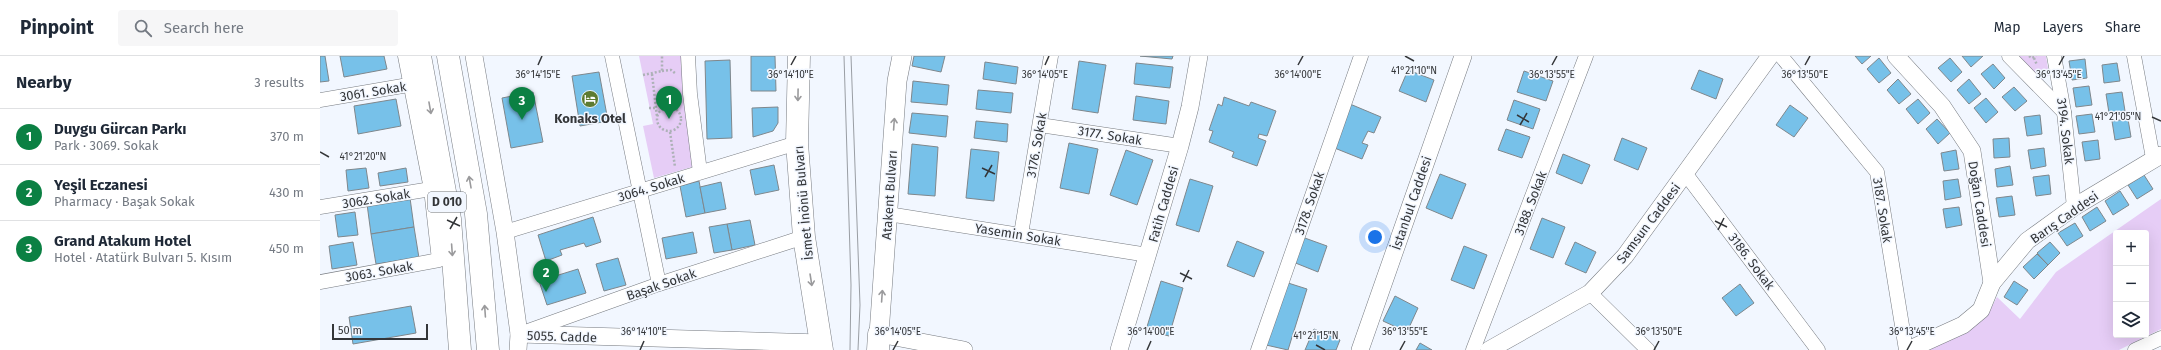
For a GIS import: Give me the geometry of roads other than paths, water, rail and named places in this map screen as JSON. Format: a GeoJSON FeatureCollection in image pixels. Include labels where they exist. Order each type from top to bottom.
{"type":"FeatureCollection","features":[{"type":"Feature","properties":{"kind":"main road","name":"D 010"},"geometry":{"type":"LineString","coordinates":[[420,56],[418,83],[450,220],[460,350]]}},
{"type":"Feature","properties":{"kind":"main road","name":"D 010"},"geometry":{"type":"LineString","coordinates":[[448,56],[476,214],[488,350]]}},
{"type":"Feature","properties":{"kind":"main road","name":"İsmet İnönü Bulvarı"},"geometry":{"type":"LineString","coordinates":[[799,56],[797,142],[804,237],[821,346]]}},
{"type":"Feature","properties":{"kind":"main road","name":"Atakent Bulvarı"},"geometry":{"type":"LineString","coordinates":[[879,342],[897,81],[902,56]]}},
{"type":"Feature","properties":{"kind":"street"},"geometry":{"type":"LineString","coordinates":[[405,56],[418,83],[431,189]]}},
{"type":"Feature","properties":{"kind":"street"},"geometry":{"type":"LineString","coordinates":[[474,56],[505,232],[518,342]]}},
{"type":"Feature","properties":{"kind":"street"},"geometry":{"type":"LineString","coordinates":[[612,56],[659,284]]}},
{"type":"Feature","properties":{"kind":"street"},"geometry":{"type":"LineString","coordinates":[[688,56],[690,94],[700,172]]}},
{"type":"Feature","properties":{"kind":"street","name":"3176. Sokak"},"geometry":{"type":"LineString","coordinates":[[1021,234],[1051,56]]}},
{"type":"Feature","properties":{"kind":"street","name":"Fatih Caddesi"},"geometry":{"type":"LineString","coordinates":[[1119,350],[1180,146],[1190,107],[1199,56]]}},
{"type":"Feature","properties":{"kind":"street","name":"3178. Sokak"},"geometry":{"type":"LineString","coordinates":[[1258,350],[1361,56]]}},
{"type":"Feature","properties":{"kind":"street","name":"İstanbul Caddesi"},"geometry":{"type":"LineString","coordinates":[[1360,350],[1463,56]]}},
{"type":"Feature","properties":{"kind":"street","name":"3188. Sokak"},"geometry":{"type":"LineString","coordinates":[[1473,350],[1586,56]]}},
{"type":"Feature","properties":{"kind":"street","name":"Samsun Caddesi"},"geometry":{"type":"LineString","coordinates":[[1489,350],[1590,293],[1625,256],[1770,56]]}},
{"type":"Feature","properties":{"kind":"street","name":"3187. Sokak"},"geometry":{"type":"LineString","coordinates":[[1781,56],[1877,172],[1907,350]]}},
{"type":"Feature","properties":{"kind":"street","name":"Doğan Caddesi"},"geometry":{"type":"LineString","coordinates":[[1896,56],[1942,106],[1972,151],[1992,283]]}},
{"type":"Feature","properties":{"kind":"street"},"geometry":{"type":"LineString","coordinates":[[2009,56],[2064,112]]}},
{"type":"Feature","properties":{"kind":"street","name":"3194. Sokak"},"geometry":{"type":"LineString","coordinates":[[2054,56],[2064,112],[2074,207]]}},
{"type":"Feature","properties":{"kind":"street"},"geometry":{"type":"LineString","coordinates":[[2134,56],[2157,156]]}},
{"type":"Feature","properties":{"kind":"street","name":"3061. Sokak"},"geometry":{"type":"LineString","coordinates":[[320,100],[418,83]]}},
{"type":"Feature","properties":{"kind":"street","name":"3177. Sokak"},"geometry":{"type":"LineString","coordinates":[[1040,125],[1180,146]]}},
{"type":"Feature","properties":{"kind":"street","name":"3064. Sokak"},"geometry":{"type":"LineString","coordinates":[[505,232],[797,142]]}},
{"type":"Feature","properties":{"kind":"street","name":"Barış Caddesi"},"geometry":{"type":"LineString","coordinates":[[1907,350],[1963,325],[1981,310],[1992,283],[2027,241],[2074,207],[2157,156]]}},
{"type":"Feature","properties":{"kind":"street","name":"3186. Sokak"},"geometry":{"type":"LineString","coordinates":[[1685,173],[1818,350]]}},
{"type":"Feature","properties":{"kind":"street","name":"3062. Sokak"},"geometry":{"type":"LineString","coordinates":[[320,207],[431,189]]}},
{"type":"Feature","properties":{"kind":"street","name":"3063. Sokak"},"geometry":{"type":"LineString","coordinates":[[320,282],[438,260],[431,189]]}},
{"type":"Feature","properties":{"kind":"street","name":"Yasemin Sokak"},"geometry":{"type":"LineString","coordinates":[[888,214],[1148,255]]}},
{"type":"Feature","properties":{"kind":"street","name":"Başak Sokak"},"geometry":{"type":"LineString","coordinates":[[518,342],[659,284],[804,237]]}},
{"type":"Feature","properties":{"kind":"street"},"geometry":{"type":"LineString","coordinates":[[1590,293],[1648,350]]}},
{"type":"Feature","properties":{"kind":"street"},"geometry":{"type":"LineString","coordinates":[[2135,350],[2161,338]]}},
{"type":"Feature","properties":{"kind":"street","name":"5055. Cadde"},"geometry":{"type":"LineString","coordinates":[[518,342],[821,346]]}},
{"type":"Feature","properties":{"kind":"street"},"geometry":{"type":"LineString","coordinates":[[879,342],[964,350]]}},
{"type":"Feature","properties":{"kind":"tram line"},"geometry":{"type":"LineString","coordinates":[[844,56],[851,285],[850,350]]}},
{"type":"Feature","properties":{"kind":"tram line"},"geometry":{"type":"LineString","coordinates":[[851,56],[860,305],[858,350]]}},
{"type":"Feature","properties":{"kind":"place","name":"Konaks Otel"},"geometry":{"type":"Point","coordinates":[590,99]}},
{"type":"Feature","properties":{"kind":"place","name":"Duygu Gürcan Parkı"},"geometry":{"type":"Point","coordinates":[669,119]}},
{"type":"Feature","properties":{"kind":"place","name":"Grand Atakum Hotel"},"geometry":{"type":"Point","coordinates":[522,120]}},
{"type":"Feature","properties":{"kind":"place","name":"Yeşil Eczanesi"},"geometry":{"type":"Point","coordinates":[546,292]}}]}
